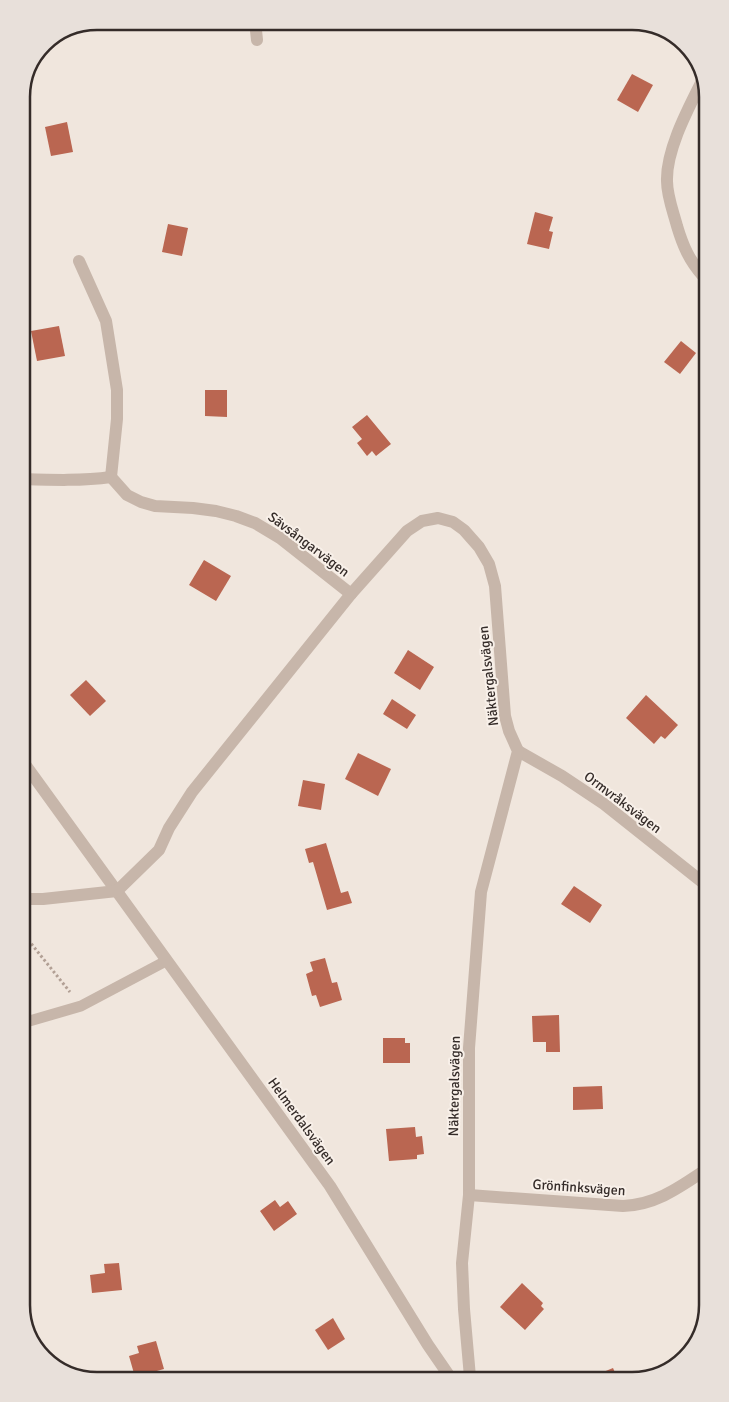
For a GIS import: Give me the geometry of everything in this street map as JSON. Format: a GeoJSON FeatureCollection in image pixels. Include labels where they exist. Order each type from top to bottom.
{"type":"FeatureCollection","features":[{"type":"Feature","properties":{"kind":"street"},"geometry":{"type":"LineString","coordinates":[[256,30],[257,40]]}},
{"type":"Feature","properties":{"kind":"street"},"geometry":{"type":"LineString","coordinates":[[698,89],[684,118],[667,165],[666,183],[680,235],[692,263],[699,271]]}},
{"type":"Feature","properties":{"kind":"street"},"geometry":{"type":"LineString","coordinates":[[30,479],[63,480],[111,477],[117,419],[117,390],[106,321],[79,261]]}},
{"type":"Feature","properties":{"kind":"street","name":"Sävsångarvägen"},"geometry":{"type":"LineString","coordinates":[[111,477],[127,495],[140,502],[156,506],[216,511],[255,523],[280,538],[351,594]]}},
{"type":"Feature","properties":{"kind":"street","name":"Näktergalsvägen"},"geometry":{"type":"LineString","coordinates":[[118,890],[159,850],[169,828],[192,792],[351,594],[407,531],[422,520],[438,518],[453,522],[464,530],[479,547],[489,564],[496,586],[505,716],[518,751],[481,892],[469,1048],[469,1195],[462,1264],[470,1372]]}},
{"type":"Feature","properties":{"kind":"street","name":"Ormvråksvägen"},"geometry":{"type":"LineString","coordinates":[[518,751],[562,776],[604,804],[699,879]]}},
{"type":"Feature","properties":{"kind":"street","name":"Helmerdalsvägen"},"geometry":{"type":"LineString","coordinates":[[30,771],[118,890],[166,961],[330,1186],[447,1372]]}},
{"type":"Feature","properties":{"kind":"street"},"geometry":{"type":"LineString","coordinates":[[30,899],[118,890]]}},
{"type":"Feature","properties":{"kind":"street","name":"Grönfinksvägen"},"geometry":{"type":"LineString","coordinates":[[469,1195],[636,1206],[649,1203],[680,1188],[699,1175]]}},
{"type":"Feature","properties":{"kind":"lane"},"geometry":{"type":"LineString","coordinates":[[30,1021],[81,1006],[166,961]]}},
{"type":"Feature","properties":{"kind":"path"},"geometry":{"type":"LineString","coordinates":[[30,942],[81,1006]]}},
{"type":"Feature","properties":{"kind":"building"},"geometry":{"type":"Polygon","coordinates":[[[632,74],[653,85],[638,112],[617,100],[632,74]]]}},
{"type":"Feature","properties":{"kind":"building"},"geometry":{"type":"Polygon","coordinates":[[[67,122],[73,152],[51,156],[45,127],[67,122]]]}},
{"type":"Feature","properties":{"kind":"building"},"geometry":{"type":"Polygon","coordinates":[[[535,212],[553,217],[549,231],[553,232],[549,249],[527,244],[535,212]]]}},
{"type":"Feature","properties":{"kind":"building"},"geometry":{"type":"Polygon","coordinates":[[[168,224],[188,228],[182,256],[162,252],[168,224]]]}},
{"type":"Feature","properties":{"kind":"building"},"geometry":{"type":"Polygon","coordinates":[[[59,326],[65,356],[37,361],[31,331],[59,326]]]}},
{"type":"Feature","properties":{"kind":"building"},"geometry":{"type":"Polygon","coordinates":[[[681,341],[696,353],[680,374],[664,362],[681,341]]]}},
{"type":"Feature","properties":{"kind":"building"},"geometry":{"type":"Polygon","coordinates":[[[205,390],[227,390],[227,417],[205,416],[205,390]]]}},
{"type":"Feature","properties":{"kind":"building"},"geometry":{"type":"Polygon","coordinates":[[[367,415],[391,444],[376,456],[372,451],[367,456],[357,443],[362,439],[352,427],[367,415]]]}},
{"type":"Feature","properties":{"kind":"building"},"geometry":{"type":"Polygon","coordinates":[[[204,560],[231,576],[216,601],[189,585],[204,560]]]}},
{"type":"Feature","properties":{"kind":"building"},"geometry":{"type":"Polygon","coordinates":[[[408,650],[434,667],[420,690],[394,673],[408,650]]]}},
{"type":"Feature","properties":{"kind":"building"},"geometry":{"type":"Polygon","coordinates":[[[86,680],[106,701],[90,716],[70,695],[86,680]]]}},
{"type":"Feature","properties":{"kind":"building"},"geometry":{"type":"Polygon","coordinates":[[[646,695],[678,725],[665,739],[661,736],[654,744],[626,718],[646,695]]]}},
{"type":"Feature","properties":{"kind":"building"},"geometry":{"type":"Polygon","coordinates":[[[392,699],[416,715],[407,729],[383,714],[392,699]]]}},
{"type":"Feature","properties":{"kind":"building"},"geometry":{"type":"Polygon","coordinates":[[[358,753],[391,769],[378,796],[345,779],[358,753]]]}},
{"type":"Feature","properties":{"kind":"building"},"geometry":{"type":"Polygon","coordinates":[[[303,780],[325,784],[321,810],[298,806],[303,780]]]}},
{"type":"Feature","properties":{"kind":"building"},"geometry":{"type":"Polygon","coordinates":[[[326,843],[341,893],[348,891],[352,903],[327,910],[313,862],[309,863],[305,849],[326,843]]]}},
{"type":"Feature","properties":{"kind":"building"},"geometry":{"type":"Polygon","coordinates":[[[574,886],[602,905],[590,923],[561,904],[574,886]]]}},
{"type":"Feature","properties":{"kind":"building"},"geometry":{"type":"Polygon","coordinates":[[[325,958],[332,983],[337,982],[342,1000],[320,1007],[316,995],[312,996],[306,974],[313,971],[310,962],[325,958]]]}},
{"type":"Feature","properties":{"kind":"building"},"geometry":{"type":"Polygon","coordinates":[[[559,1015],[560,1052],[546,1052],[546,1042],[533,1042],[532,1016],[559,1015]]]}},
{"type":"Feature","properties":{"kind":"building"},"geometry":{"type":"Polygon","coordinates":[[[383,1038],[405,1038],[405,1043],[410,1043],[410,1063],[383,1063],[383,1038]]]}},
{"type":"Feature","properties":{"kind":"building"},"geometry":{"type":"Polygon","coordinates":[[[602,1086],[603,1109],[573,1110],[573,1087],[602,1086]]]}},
{"type":"Feature","properties":{"kind":"building"},"geometry":{"type":"Polygon","coordinates":[[[415,1127],[416,1137],[422,1136],[424,1154],[417,1155],[417,1159],[389,1161],[386,1129],[415,1127]]]}},
{"type":"Feature","properties":{"kind":"building"},"geometry":{"type":"Polygon","coordinates":[[[275,1200],[280,1207],[288,1201],[297,1214],[274,1231],[260,1211],[275,1200]]]}},
{"type":"Feature","properties":{"kind":"building"},"geometry":{"type":"Polygon","coordinates":[[[119,1263],[122,1290],[92,1293],[90,1275],[105,1273],[104,1264],[119,1263]]]}},
{"type":"Feature","properties":{"kind":"building"},"geometry":{"type":"Polygon","coordinates":[[[522,1283],[543,1303],[541,1306],[544,1309],[525,1330],[500,1307],[522,1283]]]}},
{"type":"Feature","properties":{"kind":"building"},"geometry":{"type":"Polygon","coordinates":[[[333,1318],[345,1339],[328,1350],[315,1330],[333,1318]]]}},
{"type":"Feature","properties":{"kind":"building"},"geometry":{"type":"Polygon","coordinates":[[[156,1341],[164,1369],[153,1372],[134,1372],[129,1356],[139,1353],[137,1346],[156,1341]]]}},
{"type":"Feature","properties":{"kind":"building"},"geometry":{"type":"Polygon","coordinates":[[[613,1368],[615,1372],[603,1372],[613,1368]]]}}]}
